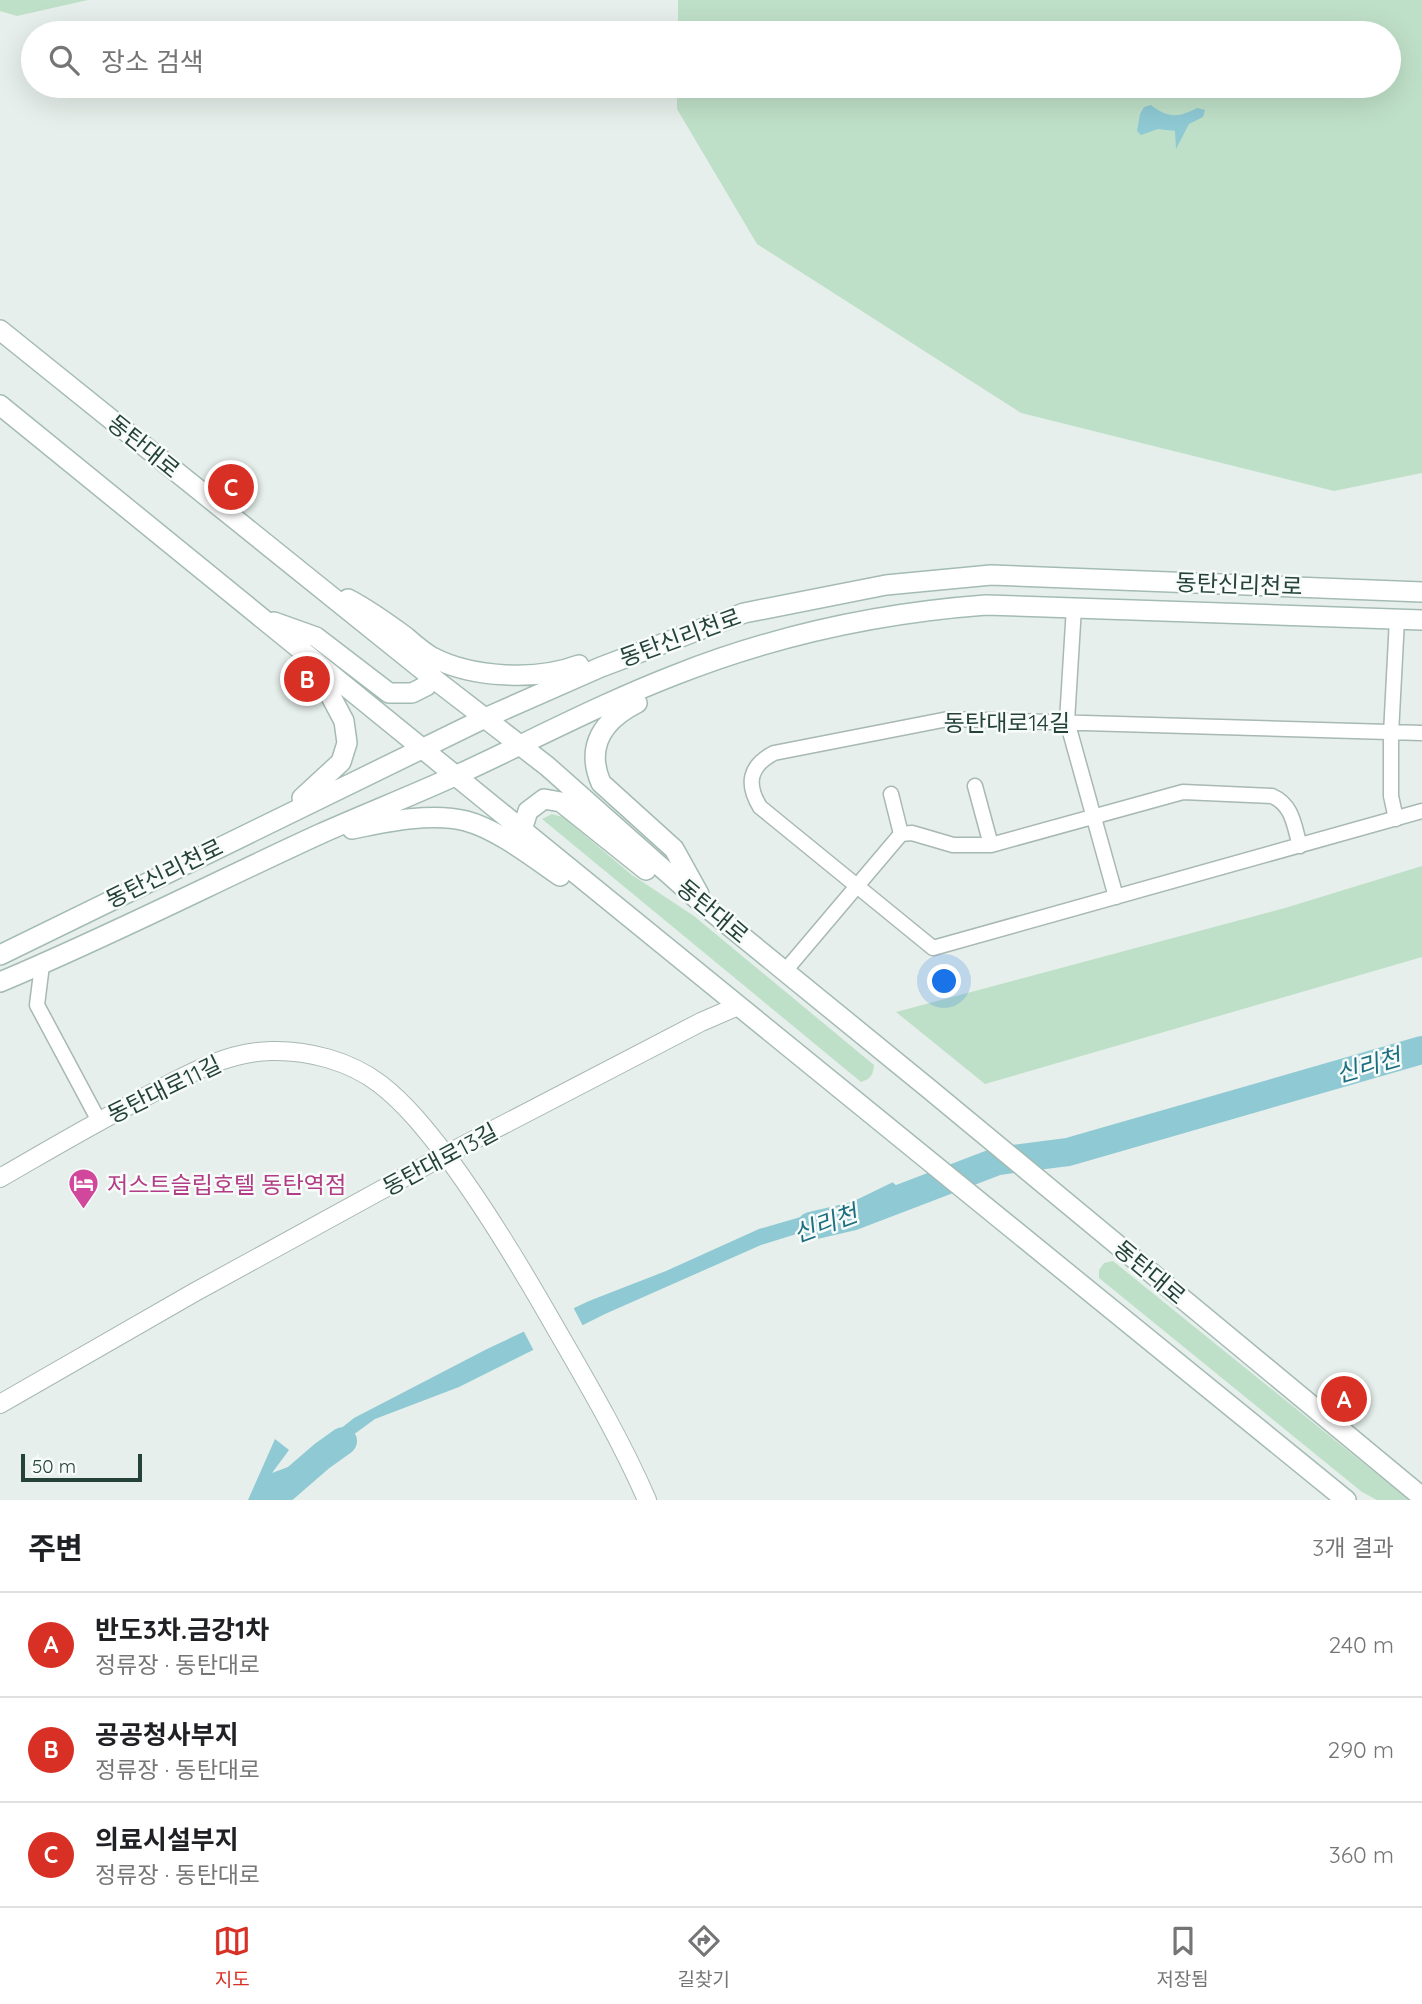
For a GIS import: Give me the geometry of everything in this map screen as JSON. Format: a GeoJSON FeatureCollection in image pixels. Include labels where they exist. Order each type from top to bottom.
{"type":"FeatureCollection","features":[{"type":"Feature","properties":{"kind":"main road","name":"동탄대로"},"geometry":{"type":"LineString","coordinates":[[0,330],[429,675],[521,744],[706,907],[929,1088],[1422,1497]]}},
{"type":"Feature","properties":{"kind":"main road"},"geometry":{"type":"LineString","coordinates":[[2,411],[423,749],[1346,1500]]}},
{"type":"Feature","properties":{"kind":"main road","name":"동탄신리천로"},"geometry":{"type":"LineString","coordinates":[[0,954],[485,718],[670,639],[744,613],[886,585],[991,575],[1422,592]]}},
{"type":"Feature","properties":{"kind":"main road"},"geometry":{"type":"LineString","coordinates":[[309,579],[370,611],[431,657],[459,667],[507,677],[566,670],[626,648],[670,639]]}},
{"type":"Feature","properties":{"kind":"main road","name":"동탄신리천로"},"geometry":{"type":"LineString","coordinates":[[0,982],[673,675],[764,644],[865,619],[921,610],[986,605],[1422,620]]}},
{"type":"Feature","properties":{"kind":"main road"},"geometry":{"type":"LineString","coordinates":[[260,617],[316,637],[389,693],[412,694],[426,686],[429,675]]}},
{"type":"Feature","properties":{"kind":"main road"},"geometry":{"type":"LineString","coordinates":[[260,617],[287,653],[327,689],[344,721],[347,743],[341,762],[313,790],[280,816]]}},
{"type":"Feature","properties":{"kind":"main road"},"geometry":{"type":"LineString","coordinates":[[706,907],[674,849],[601,783],[595,769],[594,752],[599,736],[618,712],[667,690],[736,665],[764,644]]}},
{"type":"Feature","properties":{"kind":"main road"},"geometry":{"type":"LineString","coordinates":[[522,830],[528,811],[544,799],[561,802],[648,872],[706,907]]}},
{"type":"Feature","properties":{"kind":"main road"},"geometry":{"type":"LineString","coordinates":[[320,834],[420,817],[466,821],[512,843],[660,942]]}},
{"type":"Feature","properties":{"kind":"street"},"geometry":{"type":"LineString","coordinates":[[1074,607],[1067,721],[1116,897]]}},
{"type":"Feature","properties":{"kind":"street"},"geometry":{"type":"LineString","coordinates":[[1396,819],[1391,796],[1391,734],[1397,619]]}},
{"type":"Feature","properties":{"kind":"street","name":"동탄대로14길"},"geometry":{"type":"LineString","coordinates":[[1422,733],[948,719],[774,753],[763,759],[751,779],[751,788],[760,807],[933,947],[1422,811]]}},
{"type":"Feature","properties":{"kind":"street"},"geometry":{"type":"LineString","coordinates":[[975,786],[991,845]]}},
{"type":"Feature","properties":{"kind":"street"},"geometry":{"type":"LineString","coordinates":[[785,971],[901,834],[912,833],[953,845],[991,845],[1183,792],[1272,796],[1282,800],[1289,808],[1300,846]]}},
{"type":"Feature","properties":{"kind":"street"},"geometry":{"type":"LineString","coordinates":[[891,794],[901,834]]}},
{"type":"Feature","properties":{"kind":"street"},"geometry":{"type":"LineString","coordinates":[[41,965],[37,1005],[99,1121]]}},
{"type":"Feature","properties":{"kind":"street","name":"동탄대로13길"},"geometry":{"type":"LineString","coordinates":[[0,1404],[195,1292],[445,1155],[701,1022],[738,1006]]}},
{"type":"Feature","properties":{"kind":"street","name":"동탄대로11길"},"geometry":{"type":"LineString","coordinates":[[0,1178],[195,1070],[234,1056],[270,1051],[297,1053],[325,1057],[355,1069],[379,1083],[410,1111],[445,1155],[509,1247],[632,1463],[647,1500]]}},
{"type":"Feature","properties":{"kind":"green space"},"geometry":{"type":"Polygon","coordinates":[[[0,0],[88,0],[17,16],[0,11],[0,0]]]}},
{"type":"Feature","properties":{"kind":"green space"},"geometry":{"type":"Polygon","coordinates":[[[678,0],[1422,0],[1422,473],[1334,491],[1021,413],[757,244],[677,109],[677,98],[1401,98],[1401,21],[678,21],[678,0]]]}},
{"type":"Feature","properties":{"kind":"green space"},"geometry":{"type":"Polygon","coordinates":[[[552,814],[563,817],[632,875],[694,916],[874,1065],[870,1077],[861,1082],[542,819],[552,814]]]}},
{"type":"Feature","properties":{"kind":"green space"},"geometry":{"type":"Polygon","coordinates":[[[1422,866],[1422,957],[985,1084],[896,1012],[1285,908],[1422,866]]]}},
{"type":"Feature","properties":{"kind":"green space"},"geometry":{"type":"Polygon","coordinates":[[[1113,1261],[1409,1500],[1377,1500],[1362,1492],[1099,1278],[1099,1270],[1104,1263],[1113,1261]]]}},
{"type":"Feature","properties":{"kind":"water"},"geometry":{"type":"Polygon","coordinates":[[[1151,105],[1173,115],[1184,114],[1197,108],[1205,110],[1203,117],[1189,124],[1176,149],[1175,131],[1158,129],[1141,135],[1137,131],[1140,114],[1144,107],[1151,105]]]}},
{"type":"Feature","properties":{"kind":"water"},"geometry":{"type":"Polygon","coordinates":[[[959,1150],[969,1162],[854,1216],[761,1245],[605,1314],[459,1387],[375,1419],[313,1464],[271,1500],[248,1500],[275,1439],[289,1450],[272,1473],[296,1464],[354,1418],[487,1349],[589,1301],[666,1271],[759,1229],[852,1202],[959,1150]]]}},
{"type":"Feature","properties":{"kind":"pier"},"geometry":{"type":"Polygon","coordinates":[[[958,1147],[972,1160],[971,1165],[907,1195],[890,1180],[958,1147]]]}},
{"type":"Feature","properties":{"kind":"pier"},"geometry":{"type":"Polygon","coordinates":[[[572,1305],[584,1328],[535,1353],[522,1328],[572,1305]]]}},
{"type":"Feature","properties":{"kind":"waterway","name":"신리천"},"geometry":{"type":"LineString","coordinates":[[811,1226],[854,1216],[998,1161],[1068,1152],[1422,1050]]}},
{"type":"Feature","properties":{"kind":"waterway","name":"신리천"},"geometry":{"type":"LineString","coordinates":[[271,1500],[343,1441]]}},
{"type":"Feature","properties":{"kind":"place","name":"의료시설부지"},"geometry":{"type":"Point","coordinates":[231,487]}},
{"type":"Feature","properties":{"kind":"place","name":"공공청사부지"},"geometry":{"type":"Point","coordinates":[307,679]}},
{"type":"Feature","properties":{"kind":"place","name":"저스트슬립호텔 동탄역점"},"geometry":{"type":"Point","coordinates":[84,1211]}},
{"type":"Feature","properties":{"kind":"place","name":"반도3차.금강1차"},"geometry":{"type":"Point","coordinates":[1344,1399]}}]}
